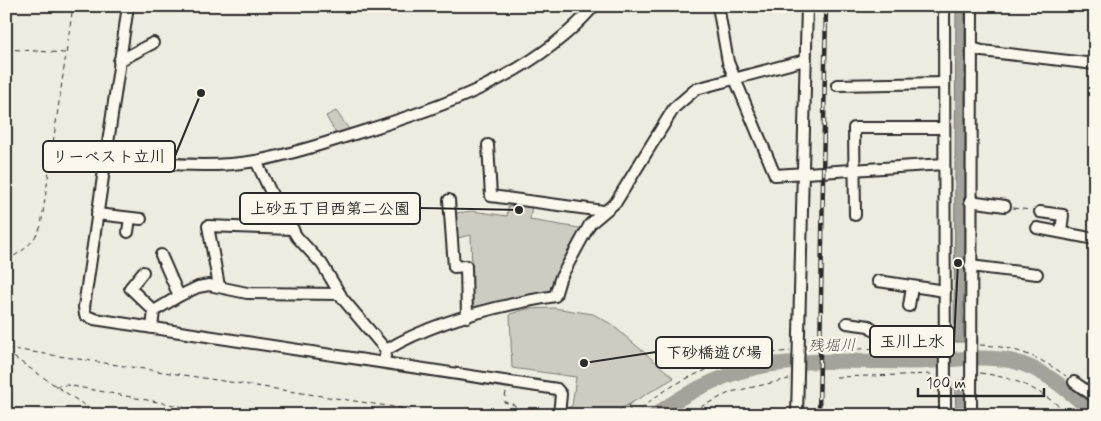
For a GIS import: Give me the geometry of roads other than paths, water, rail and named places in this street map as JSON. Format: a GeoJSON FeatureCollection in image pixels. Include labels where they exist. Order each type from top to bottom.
{"type":"FeatureCollection","features":[{"type":"Feature","properties":{"kind":"street"},"geometry":{"type":"LineString","coordinates":[[128,6],[84,313],[88,317],[557,389],[561,394],[559,415]]}},
{"type":"Feature","properties":{"kind":"street"},"geometry":{"type":"LineString","coordinates":[[106,155],[135,161],[190,165],[256,160],[296,152],[448,104],[498,79],[555,44],[574,30],[594,6]]}},
{"type":"Feature","properties":{"kind":"street"},"geometry":{"type":"LineString","coordinates":[[718,6],[726,56],[775,175],[944,164]]}},
{"type":"Feature","properties":{"kind":"street"},"geometry":{"type":"LineString","coordinates":[[797,415],[795,353],[807,6]]}},
{"type":"Feature","properties":{"kind":"street"},"geometry":{"type":"LineString","coordinates":[[944,6],[945,415]]}},
{"type":"Feature","properties":{"kind":"street"},"geometry":{"type":"LineString","coordinates":[[972,6],[970,201],[972,415]]}},
{"type":"Feature","properties":{"kind":"street"},"geometry":{"type":"LineString","coordinates":[[119,60],[153,43]]}},
{"type":"Feature","properties":{"kind":"street"},"geometry":{"type":"LineString","coordinates":[[972,48],[982,51],[1095,64]]}},
{"type":"Feature","properties":{"kind":"street"},"geometry":{"type":"LineString","coordinates":[[386,350],[412,335],[467,317],[513,303],[555,296],[560,279],[590,224],[616,202],[674,108],[696,89],[805,60]]}},
{"type":"Feature","properties":{"kind":"street"},"geometry":{"type":"LineString","coordinates":[[837,85],[944,84]]}},
{"type":"Feature","properties":{"kind":"street"},"geometry":{"type":"LineString","coordinates":[[855,215],[854,128],[944,128]]}},
{"type":"Feature","properties":{"kind":"street"},"geometry":{"type":"LineString","coordinates":[[488,145],[491,196],[603,212]]}},
{"type":"Feature","properties":{"kind":"street"},"geometry":{"type":"LineString","coordinates":[[256,160],[274,199],[293,229],[322,264],[340,294],[386,350],[384,362]]}},
{"type":"Feature","properties":{"kind":"street"},"geometry":{"type":"LineString","coordinates":[[450,200],[454,267],[466,266],[467,317]]}},
{"type":"Feature","properties":{"kind":"street"},"geometry":{"type":"LineString","coordinates":[[970,201],[1005,206]]}},
{"type":"Feature","properties":{"kind":"street"},"geometry":{"type":"LineString","coordinates":[[1040,212],[1063,216],[1061,232]]}},
{"type":"Feature","properties":{"kind":"street"},"geometry":{"type":"LineString","coordinates":[[97,214],[136,219],[128,232]]}},
{"type":"Feature","properties":{"kind":"street"},"geometry":{"type":"LineString","coordinates":[[219,286],[208,226],[293,229]]}},
{"type":"Feature","properties":{"kind":"street"},"geometry":{"type":"LineString","coordinates":[[1037,228],[1095,238]]}},
{"type":"Feature","properties":{"kind":"street"},"geometry":{"type":"LineString","coordinates":[[161,255],[179,296]]}},
{"type":"Feature","properties":{"kind":"street"},"geometry":{"type":"LineString","coordinates":[[970,266],[1037,274]]}},
{"type":"Feature","properties":{"kind":"street"},"geometry":{"type":"LineString","coordinates":[[143,272],[130,288],[154,312]]}},
{"type":"Feature","properties":{"kind":"street"},"geometry":{"type":"LineString","coordinates":[[878,281],[945,291]]}},
{"type":"Feature","properties":{"kind":"street"},"geometry":{"type":"LineString","coordinates":[[154,312],[179,296],[198,287],[219,286],[247,293],[340,294]]}},
{"type":"Feature","properties":{"kind":"street"},"geometry":{"type":"LineString","coordinates":[[909,306],[912,286]]}},
{"type":"Feature","properties":{"kind":"street"},"geometry":{"type":"LineString","coordinates":[[152,328],[154,312]]}},
{"type":"Feature","properties":{"kind":"street"},"geometry":{"type":"LineString","coordinates":[[847,323],[869,326],[875,331],[945,343]]}},
{"type":"Feature","properties":{"kind":"street"},"geometry":{"type":"LineString","coordinates":[[1074,382],[1095,397]]}},
{"type":"Feature","properties":{"kind":"waterway","name":"残堀川"},"geometry":{"type":"LineString","coordinates":[[655,415],[683,397],[728,375],[760,367],[811,362],[918,362],[977,358],[1012,361],[1036,370],[1067,390],[1095,414]]}},
{"type":"Feature","properties":{"kind":"railway"},"geometry":{"type":"LineString","coordinates":[[819,415],[826,6]]}},
{"type":"Feature","properties":{"kind":"place","name":"リーベスト立川"},"geometry":{"type":"Point","coordinates":[201,93]}},
{"type":"Feature","properties":{"kind":"place","name":"上砂五丁目西第二公園"},"geometry":{"type":"Point","coordinates":[519,210]}},
{"type":"Feature","properties":{"kind":"place","name":"玉川上水"},"geometry":{"type":"Point","coordinates":[958,263]}},
{"type":"Feature","properties":{"kind":"place","name":"下砂橋遊び場"},"geometry":{"type":"Point","coordinates":[584,363]}}]}
